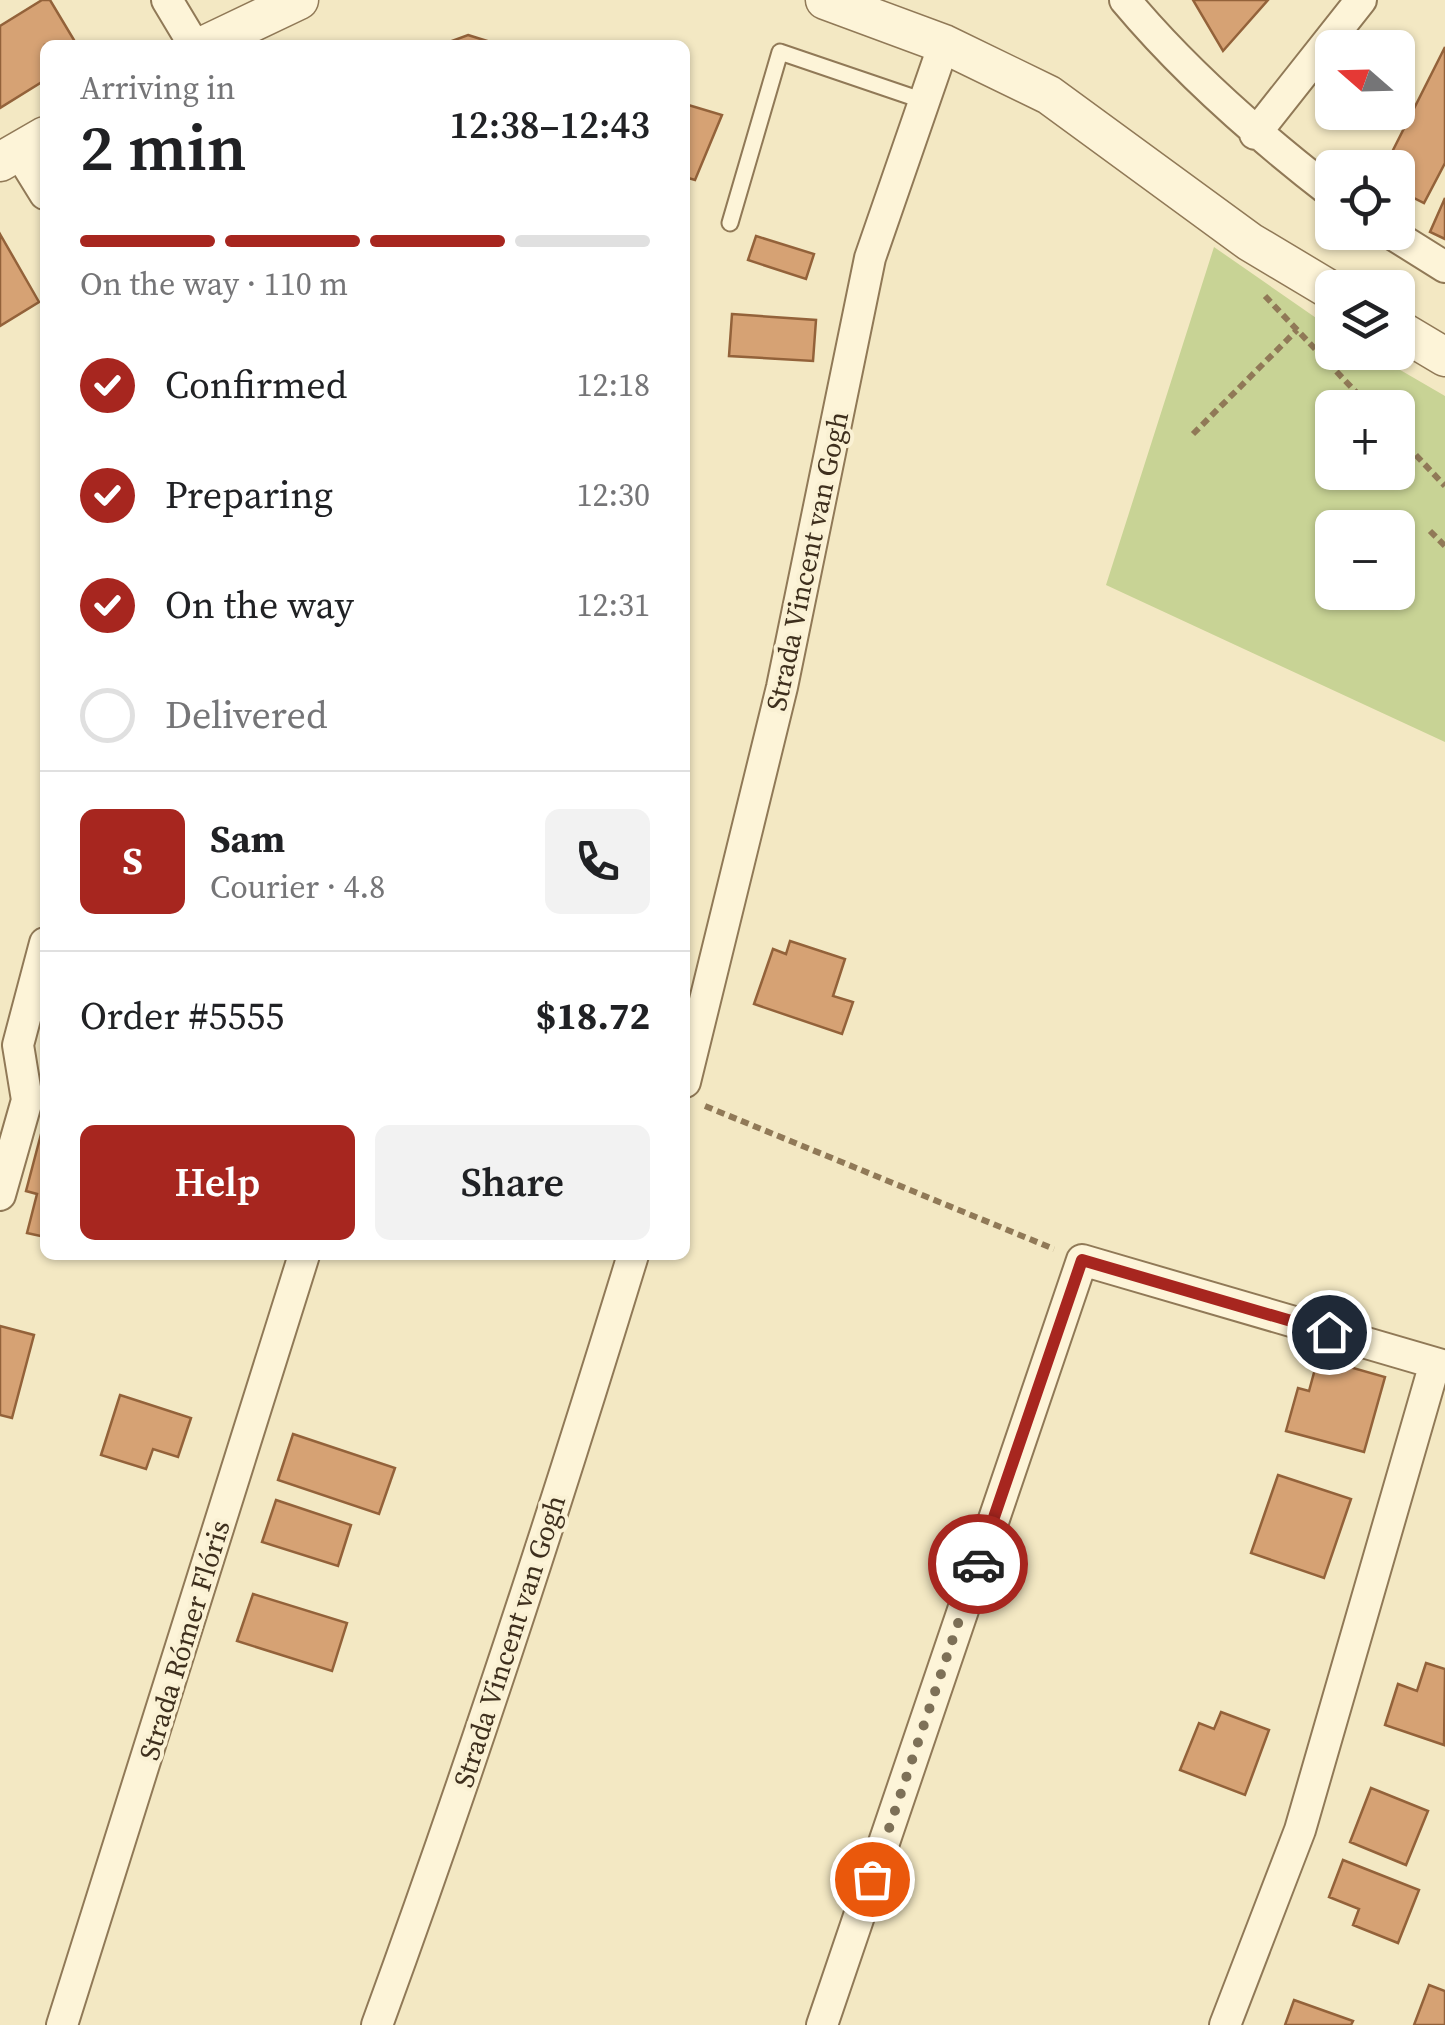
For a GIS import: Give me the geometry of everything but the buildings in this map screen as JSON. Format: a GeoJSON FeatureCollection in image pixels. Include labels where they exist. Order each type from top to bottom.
{"type":"FeatureCollection","features":[{"type":"Feature","properties":{"kind":"street"},"geometry":{"type":"LineString","coordinates":[[167,0],[191,40]]}},
{"type":"Feature","properties":{"kind":"street"},"geometry":{"type":"LineString","coordinates":[[215,40],[299,0]]}},
{"type":"Feature","properties":{"kind":"street"},"geometry":{"type":"LineString","coordinates":[[824,0],[944,44],[1048,95],[1250,242],[1315,280]]}},
{"type":"Feature","properties":{"kind":"street"},"geometry":{"type":"LineString","coordinates":[[1125,0],[1255,134],[1315,180]]}},
{"type":"Feature","properties":{"kind":"street"},"geometry":{"type":"LineString","coordinates":[[1255,134],[1361,0]]}},
{"type":"Feature","properties":{"kind":"street","name":"Strada Vincent van Gogh"},"geometry":{"type":"LineString","coordinates":[[694,1094],[870,258],[944,44]]}},
{"type":"Feature","properties":{"kind":"street"},"geometry":{"type":"LineString","coordinates":[[21,150],[40,185]]}},
{"type":"Feature","properties":{"kind":"street"},"geometry":{"type":"LineString","coordinates":[[1415,248],[1445,267]]}},
{"type":"Feature","properties":{"kind":"street"},"geometry":{"type":"LineString","coordinates":[[1415,339],[1445,357]]}},
{"type":"Feature","properties":{"kind":"street"},"geometry":{"type":"LineString","coordinates":[[0,1195],[26,1100],[18,1045],[40,962]]}},
{"type":"Feature","properties":{"kind":"street","name":"Strada Rómer Flóris"},"geometry":{"type":"LineString","coordinates":[[62,2025],[302,1260]]}},
{"type":"Feature","properties":{"kind":"street","name":"Strada Vincent van Gogh"},"geometry":{"type":"LineString","coordinates":[[377,2025],[548,1525],[631,1260]]}},
{"type":"Feature","properties":{"kind":"street"},"geometry":{"type":"LineString","coordinates":[[822,2025],[1082,1260],[1440,1365],[1300,1830],[1225,2025]]}},
{"type":"Feature","properties":{"kind":"lane"},"geometry":{"type":"LineString","coordinates":[[730,223],[780,52],[924,101]]}},
{"type":"Feature","properties":{"kind":"path"},"geometry":{"type":"LineString","coordinates":[[1192,434],[1296,330]]}},
{"type":"Feature","properties":{"kind":"path"},"geometry":{"type":"LineString","coordinates":[[1415,454],[1445,486]]}},
{"type":"Feature","properties":{"kind":"path"},"geometry":{"type":"LineString","coordinates":[[1430,531],[1445,546]]}},
{"type":"Feature","properties":{"kind":"path"},"geometry":{"type":"LineString","coordinates":[[694,1094],[1082,1260]]}},
{"type":"Feature","properties":{"kind":"green space"},"geometry":{"type":"Polygon","coordinates":[[[1214,247],[1315,317],[1315,370],[1400,370],[1445,396],[1445,742],[1106,585],[1214,247]]]}},
{"type":"Feature","properties":{"kind":"way so far"},"geometry":{"type":"LineString","coordinates":[[872,1879],[978,1564]]}},
{"type":"Feature","properties":{"kind":"route"},"geometry":{"type":"LineString","coordinates":[[978,1564],[1082,1260],[1329,1332]]}}]}
